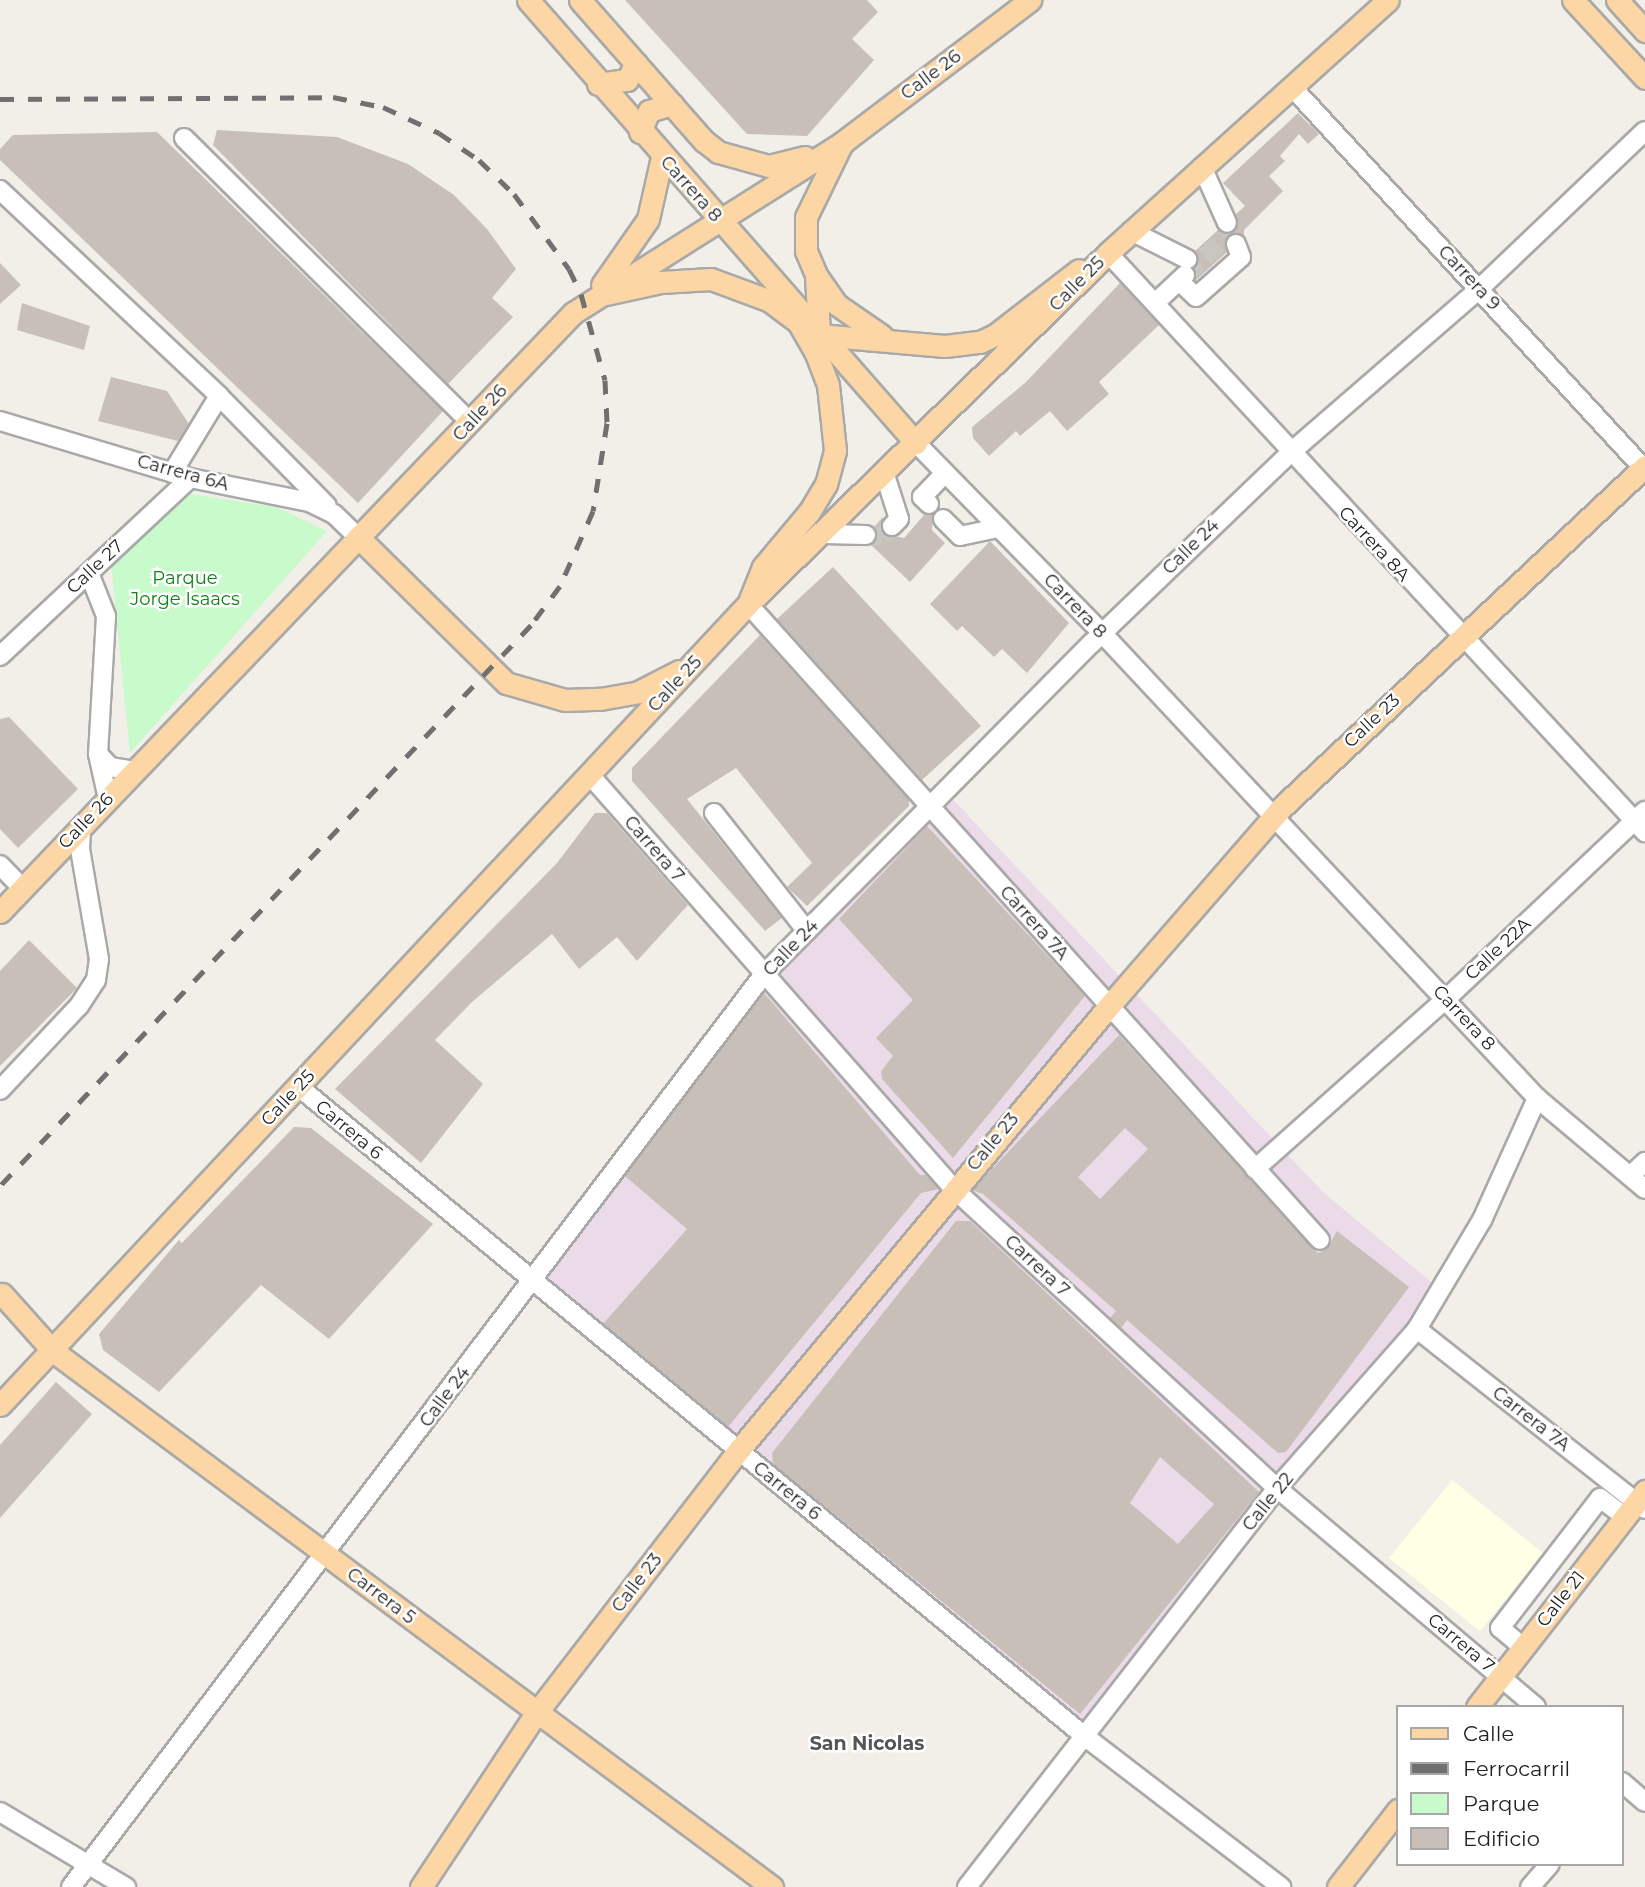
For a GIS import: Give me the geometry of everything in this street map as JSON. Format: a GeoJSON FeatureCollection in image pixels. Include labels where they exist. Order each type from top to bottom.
{"type":"FeatureCollection","features":[{"type":"Feature","properties":{"kind":"main road","name":"Carrera 8"},"geometry":{"type":"LineString","coordinates":[[528,0],[662,158],[916,443]]}},
{"type":"Feature","properties":{"kind":"main road"},"geometry":{"type":"LineString","coordinates":[[580,0],[704,141],[745,162],[794,162],[843,142]]}},
{"type":"Feature","properties":{"kind":"main road","name":"Calle 26"},"geometry":{"type":"LineString","coordinates":[[0,912],[358,537],[592,298],[716,218],[843,142],[1030,0]]}},
{"type":"Feature","properties":{"kind":"main road","name":"Calle 25"},"geometry":{"type":"LineString","coordinates":[[0,1405],[53,1352],[748,604],[823,534],[1131,231],[1388,0]]}},
{"type":"Feature","properties":{"kind":"main road"},"geometry":{"type":"LineString","coordinates":[[1573,0],[1645,78]]}},
{"type":"Feature","properties":{"kind":"main road"},"geometry":{"type":"LineString","coordinates":[[1617,0],[1645,31]]}},
{"type":"Feature","properties":{"kind":"main road"},"geometry":{"type":"LineString","coordinates":[[598,84],[618,85],[627,80],[636,63]]}},
{"type":"Feature","properties":{"kind":"main road"},"geometry":{"type":"LineString","coordinates":[[640,132],[649,111],[672,104]]}},
{"type":"Feature","properties":{"kind":"main road"},"geometry":{"type":"LineString","coordinates":[[843,142],[806,217],[806,251],[816,275],[836,304],[885,338]]}},
{"type":"Feature","properties":{"kind":"main road"},"geometry":{"type":"LineString","coordinates":[[592,298],[648,219],[662,158]]}},
{"type":"Feature","properties":{"kind":"main road"},"geometry":{"type":"LineString","coordinates":[[816,275],[820,335],[885,338],[925,345],[980,342],[995,335],[1055,285],[1108,253]]}},
{"type":"Feature","properties":{"kind":"main road"},"geometry":{"type":"LineString","coordinates":[[592,298],[661,282],[711,279],[770,301],[798,323],[815,351],[835,419],[832,462],[809,512],[763,567],[748,604]]}},
{"type":"Feature","properties":{"kind":"main road","name":"Calle 23"},"geometry":{"type":"LineString","coordinates":[[421,1887],[537,1712],[738,1451],[1109,1006],[1273,816],[1644,468]]}},
{"type":"Feature","properties":{"kind":"main road"},"geometry":{"type":"LineString","coordinates":[[358,537],[490,669],[506,683],[530,692],[565,700],[638,692],[702,656]]}},
{"type":"Feature","properties":{"kind":"main road","name":"Carrera 5"},"geometry":{"type":"LineString","coordinates":[[2,1294],[53,1352],[772,1887]]}},
{"type":"Feature","properties":{"kind":"main road","name":"Calle 21"},"geometry":{"type":"LineString","coordinates":[[1479,1705],[1638,1505]]}},
{"type":"Feature","properties":{"kind":"main road"},"geometry":{"type":"LineString","coordinates":[[1338,1887],[1396,1813]]}},
{"type":"Feature","properties":{"kind":"street","name":"Carrera 9"},"geometry":{"type":"LineString","coordinates":[[1292,87],[1644,468]]}},
{"type":"Feature","properties":{"kind":"street","name":"Calle 24"},"geometry":{"type":"LineString","coordinates":[[71,1887],[764,974],[1102,633],[1290,453],[1479,289],[1645,131]]}},
{"type":"Feature","properties":{"kind":"street"},"geometry":{"type":"LineString","coordinates":[[184,138],[471,423]]}},
{"type":"Feature","properties":{"kind":"street"},"geometry":{"type":"LineString","coordinates":[[1202,167],[1227,223]]}},
{"type":"Feature","properties":{"kind":"street"},"geometry":{"type":"LineString","coordinates":[[0,190],[219,396],[334,514]]}},
{"type":"Feature","properties":{"kind":"street"},"geometry":{"type":"LineString","coordinates":[[1131,231],[1184,272],[1196,297],[1241,257],[1236,244]]}},
{"type":"Feature","properties":{"kind":"street","name":"Carrera 8A"},"geometry":{"type":"LineString","coordinates":[[1108,253],[1460,638],[1641,821]]}},
{"type":"Feature","properties":{"kind":"street"},"geometry":{"type":"LineString","coordinates":[[1155,303],[1184,272]]}},
{"type":"Feature","properties":{"kind":"street"},"geometry":{"type":"LineString","coordinates":[[172,473],[219,396]]}},
{"type":"Feature","properties":{"kind":"street","name":"Carrera 6A"},"geometry":{"type":"LineString","coordinates":[[0,421],[190,478],[309,502],[334,514],[358,537]]}},
{"type":"Feature","properties":{"kind":"street","name":"Carrera 8"},"geometry":{"type":"LineString","coordinates":[[916,443],[1102,633],[1537,1098],[1645,1189]]}},
{"type":"Feature","properties":{"kind":"street"},"geometry":{"type":"LineString","coordinates":[[884,472],[896,522],[925,500],[945,473]]}},
{"type":"Feature","properties":{"kind":"street","name":"Calle 27"},"geometry":{"type":"LineString","coordinates":[[0,656],[190,478]]}},
{"type":"Feature","properties":{"kind":"street"},"geometry":{"type":"LineString","coordinates":[[943,519],[960,536],[999,528]]}},
{"type":"Feature","properties":{"kind":"street"},"geometry":{"type":"LineString","coordinates":[[823,534],[866,536]]}},
{"type":"Feature","properties":{"kind":"street"},"geometry":{"type":"LineString","coordinates":[[89,573],[106,616],[98,754],[108,799]]}},
{"type":"Feature","properties":{"kind":"street","name":"Carrera 7A"},"geometry":{"type":"LineString","coordinates":[[748,604],[1320,1241]]}},
{"type":"Feature","properties":{"kind":"street"},"geometry":{"type":"LineString","coordinates":[[98,754],[110,767],[135,771]]}},
{"type":"Feature","properties":{"kind":"street","name":"Carrera 7"},"geometry":{"type":"LineString","coordinates":[[589,774],[954,1189],[1278,1488],[1534,1705]]}},
{"type":"Feature","properties":{"kind":"street"},"geometry":{"type":"LineString","coordinates":[[714,813],[807,931]]}},
{"type":"Feature","properties":{"kind":"street","name":"Calle 22A"},"geometry":{"type":"LineString","coordinates":[[1255,1168],[1641,821]]}},
{"type":"Feature","properties":{"kind":"street"},"geometry":{"type":"LineString","coordinates":[[0,1090],[79,1006],[96,980],[99,959],[80,849],[81,827]]}},
{"type":"Feature","properties":{"kind":"street"},"geometry":{"type":"LineString","coordinates":[[0,865],[22,888]]}},
{"type":"Feature","properties":{"kind":"street","name":"Carrera 6"},"geometry":{"type":"LineString","coordinates":[[299,1087],[531,1283],[1083,1735],[1281,1887]]}},
{"type":"Feature","properties":{"kind":"street","name":"Calle 22"},"geometry":{"type":"LineString","coordinates":[[967,1887],[1278,1488],[1417,1329],[1482,1220],[1537,1098]]}},
{"type":"Feature","properties":{"kind":"street"},"geometry":{"type":"LineString","coordinates":[[1630,1176],[1645,1162]]}},
{"type":"Feature","properties":{"kind":"street","name":"Carrera 7A"},"geometry":{"type":"LineString","coordinates":[[1417,1329],[1638,1505]]}},
{"type":"Feature","properties":{"kind":"street"},"geometry":{"type":"LineString","coordinates":[[1524,1648],[1500,1628],[1600,1498],[1638,1505]]}},
{"type":"Feature","properties":{"kind":"street"},"geometry":{"type":"LineString","coordinates":[[1624,1784],[1645,1802]]}},
{"type":"Feature","properties":{"kind":"street"},"geometry":{"type":"LineString","coordinates":[[0,1812],[126,1887]]}},
{"type":"Feature","properties":{"kind":"street"},"geometry":{"type":"LineString","coordinates":[[1530,1887],[1547,1866]]}},
{"type":"Feature","properties":{"kind":"shaded area"},"geometry":{"type":"Polygon","coordinates":[[[945,791],[1324,1193],[1441,1290],[1083,1735],[531,1283],[764,974],[945,791]]]}},
{"type":"Feature","properties":{"kind":"shaded area"},"geometry":{"type":"Polygon","coordinates":[[[1452,1480],[1543,1553],[1480,1631],[1389,1558],[1452,1480]]]}},
{"type":"Feature","properties":{"kind":"green space","name":"Parque Jorge Isaacs"},"geometry":{"type":"Polygon","coordinates":[[[191,494],[276,507],[327,531],[130,753],[111,564],[191,494]]]}},
{"type":"Feature","properties":{"kind":"building"},"geometry":{"type":"Polygon","coordinates":[[[625,0],[867,0],[878,12],[852,39],[874,60],[807,136],[747,134],[625,0]]]}},
{"type":"Feature","properties":{"kind":"building"},"geometry":{"type":"Polygon","coordinates":[[[1298,113],[1319,134],[1308,144],[1299,134],[1280,156],[1285,161],[1269,176],[1283,191],[1244,230],[1244,236],[1237,233],[1228,236],[1227,252],[1195,281],[1195,251],[1218,230],[1227,234],[1236,230],[1236,214],[1245,206],[1223,183],[1298,113]]]}},
{"type":"Feature","properties":{"kind":"building"},"geometry":{"type":"Polygon","coordinates":[[[217,130],[337,137],[408,164],[454,195],[487,229],[516,269],[492,298],[513,317],[448,384],[213,145],[217,130]]]}},
{"type":"Feature","properties":{"kind":"building"},"geometry":{"type":"Polygon","coordinates":[[[157,132],[443,411],[358,503],[0,160],[0,149],[13,135],[157,132]]]}},
{"type":"Feature","properties":{"kind":"building"},"geometry":{"type":"Polygon","coordinates":[[[0,263],[21,285],[0,304],[0,263]]]}},
{"type":"Feature","properties":{"kind":"building"},"geometry":{"type":"Polygon","coordinates":[[[1120,283],[1159,325],[1099,382],[1109,394],[1067,431],[1050,411],[1020,436],[1016,431],[989,456],[973,438],[972,427],[1026,382],[1120,283]]]}},
{"type":"Feature","properties":{"kind":"building"},"geometry":{"type":"Polygon","coordinates":[[[22,303],[90,326],[84,350],[17,330],[22,303]]]}},
{"type":"Feature","properties":{"kind":"building"},"geometry":{"type":"Polygon","coordinates":[[[111,377],[167,391],[189,424],[178,441],[98,421],[111,377]]]}},
{"type":"Feature","properties":{"kind":"building"},"geometry":{"type":"Polygon","coordinates":[[[921,512],[933,515],[932,530],[945,543],[910,582],[871,545],[877,536],[874,527],[883,517],[885,534],[904,538],[924,515],[921,512]]]}},
{"type":"Feature","properties":{"kind":"building"},"geometry":{"type":"Polygon","coordinates":[[[990,541],[1069,623],[1027,673],[1002,649],[994,657],[962,626],[957,631],[930,604],[990,541]]]}},
{"type":"Feature","properties":{"kind":"building"},"geometry":{"type":"Polygon","coordinates":[[[833,567],[981,726],[922,780],[777,619],[833,567]]]}},
{"type":"Feature","properties":{"kind":"building"},"geometry":{"type":"Polygon","coordinates":[[[760,635],[909,800],[909,806],[807,906],[787,887],[812,863],[736,768],[687,799],[782,918],[765,931],[632,781],[632,768],[760,635]]]}},
{"type":"Feature","properties":{"kind":"building"},"geometry":{"type":"Polygon","coordinates":[[[9,717],[78,789],[18,848],[0,829],[0,719],[9,717]]]}},
{"type":"Feature","properties":{"kind":"building"},"geometry":{"type":"Polygon","coordinates":[[[595,813],[607,813],[688,905],[637,961],[617,937],[579,969],[552,934],[472,1002],[435,1040],[483,1084],[421,1163],[335,1089],[557,863],[595,813]]]}},
{"type":"Feature","properties":{"kind":"building"},"geometry":{"type":"Polygon","coordinates":[[[927,826],[1085,996],[953,1158],[882,1079],[881,1071],[893,1056],[876,1038],[913,1000],[839,919],[927,826]]]}},
{"type":"Feature","properties":{"kind":"building"},"geometry":{"type":"Polygon","coordinates":[[[29,940],[77,988],[0,1066],[0,971],[29,940]]]}},
{"type":"Feature","properties":{"kind":"building"},"geometry":{"type":"Polygon","coordinates":[[[764,993],[920,1175],[926,1175],[939,1189],[921,1193],[728,1427],[603,1324],[687,1229],[625,1176],[764,993]]]}},
{"type":"Feature","properties":{"kind":"building"},"geometry":{"type":"Polygon","coordinates":[[[1119,1035],[1312,1248],[1318,1253],[1327,1249],[1337,1231],[1409,1287],[1286,1452],[1278,1453],[1127,1320],[1121,1328],[1110,1318],[1116,1311],[983,1194],[972,1190],[1119,1035]],[[1125,1128],[1078,1177],[1100,1199],[1148,1149],[1125,1128]]]}},
{"type":"Feature","properties":{"kind":"building"},"geometry":{"type":"Polygon","coordinates":[[[294,1127],[311,1128],[433,1224],[329,1339],[261,1285],[159,1392],[103,1350],[99,1334],[179,1240],[182,1243],[294,1127]]]}},
{"type":"Feature","properties":{"kind":"building"},"geometry":{"type":"Polygon","coordinates":[[[956,1221],[970,1221],[1259,1492],[1080,1714],[773,1464],[772,1453],[956,1221]],[[1160,1457],[1130,1503],[1178,1544],[1214,1504],[1160,1457]]]}},
{"type":"Feature","properties":{"kind":"building"},"geometry":{"type":"Polygon","coordinates":[[[56,1382],[92,1414],[0,1518],[0,1445],[56,1382]]]}},
{"type":"Feature","properties":{"kind":"tunnel"},"geometry":{"type":"LineString","coordinates":[[1185,275],[1231,233]]}},
{"type":"Feature","properties":{"kind":"tunnel"},"geometry":{"type":"LineString","coordinates":[[866,535],[882,537],[892,526]]}},
{"type":"Feature","properties":{"kind":"railway"},"geometry":{"type":"LineString","coordinates":[[0,99],[333,97],[383,107],[439,133],[479,160],[514,194],[569,269],[581,294],[605,380],[607,423],[593,511],[560,586],[531,625],[0,1186]]}},
{"type":"Feature","properties":{"kind":"district","name":"San Nicolas"},"geometry":{"type":"Point","coordinates":[867,1744]}}]}
